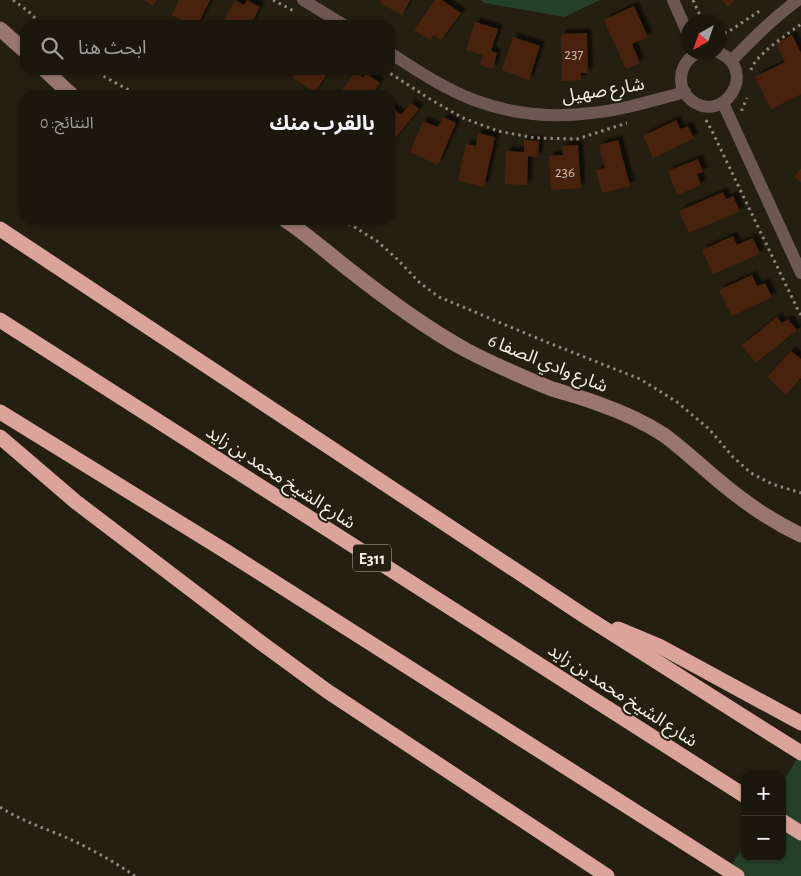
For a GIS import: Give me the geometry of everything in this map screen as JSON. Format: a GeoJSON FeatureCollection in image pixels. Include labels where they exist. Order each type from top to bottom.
{"type":"FeatureCollection","features":[{"type":"Feature","properties":{"kind":"highway"},"geometry":{"type":"LineString","coordinates":[[0,229],[583,615],[801,753]]}},
{"type":"Feature","properties":{"kind":"highway","name":"شارع الشيخ محمد بن زايد"},"geometry":{"type":"LineString","coordinates":[[0,320],[741,793]]}},
{"type":"Feature","properties":{"kind":"highway"},"geometry":{"type":"LineString","coordinates":[[0,412],[227,552],[737,876]]}},
{"type":"Feature","properties":{"kind":"highway"},"geometry":{"type":"LineString","coordinates":[[0,437],[83,507],[327,691],[606,874]]}},
{"type":"Feature","properties":{"kind":"highway"},"geometry":{"type":"LineString","coordinates":[[583,615],[661,647],[801,723]]}},
{"type":"Feature","properties":{"kind":"highway"},"geometry":{"type":"LineString","coordinates":[[786,816],[801,823]]}},
{"type":"Feature","properties":{"kind":"highway"},"geometry":{"type":"LineString","coordinates":[[786,823],[801,833]]}},
{"type":"Feature","properties":{"kind":"street"},"geometry":{"type":"LineString","coordinates":[[303,0],[336,20]]}},
{"type":"Feature","properties":{"kind":"street"},"geometry":{"type":"LineString","coordinates":[[673,0],[681,18]]}},
{"type":"Feature","properties":{"kind":"street"},"geometry":{"type":"LineString","coordinates":[[731,61],[756,36],[798,0]]}},
{"type":"Feature","properties":{"kind":"street"},"geometry":{"type":"LineString","coordinates":[[0,29],[20,47]]}},
{"type":"Feature","properties":{"kind":"street","name":"شارع صهيل"},"geometry":{"type":"LineString","coordinates":[[395,56],[441,85],[474,100],[529,114],[561,116],[592,113],[685,92]]}},
{"type":"Feature","properties":{"kind":"street"},"geometry":{"type":"LineString","coordinates":[[688,60],[681,74],[681,84],[685,92],[697,104],[714,106],[723,103],[735,89],[736,70],[726,57]]}},
{"type":"Feature","properties":{"kind":"street"},"geometry":{"type":"LineString","coordinates":[[50,75],[66,90]]}},
{"type":"Feature","properties":{"kind":"street"},"geometry":{"type":"LineString","coordinates":[[723,103],[801,273]]}},
{"type":"Feature","properties":{"kind":"street","name":"شارع وادي الصفا 6"},"geometry":{"type":"LineString","coordinates":[[292,225],[425,325],[466,350],[509,371],[633,418],[664,436],[755,508],[801,535]]}},
{"type":"Feature","properties":{"kind":"path"},"geometry":{"type":"LineString","coordinates":[[13,0],[37,20]]}},
{"type":"Feature","properties":{"kind":"path"},"geometry":{"type":"LineString","coordinates":[[693,0],[700,15]]}},
{"type":"Feature","properties":{"kind":"path"},"geometry":{"type":"LineString","coordinates":[[726,33],[768,5]]}},
{"type":"Feature","properties":{"kind":"path"},"geometry":{"type":"LineString","coordinates":[[751,74],[753,63],[766,50],[801,24]]}},
{"type":"Feature","properties":{"kind":"path"},"geometry":{"type":"LineString","coordinates":[[101,75],[129,90]]}},
{"type":"Feature","properties":{"kind":"path"},"geometry":{"type":"LineString","coordinates":[[393,75],[463,118],[498,131],[535,138],[577,139],[618,127],[634,120]]}},
{"type":"Feature","properties":{"kind":"path"},"geometry":{"type":"LineString","coordinates":[[744,118],[742,109],[748,95]]}},
{"type":"Feature","properties":{"kind":"path"},"geometry":{"type":"LineString","coordinates":[[704,118],[801,315]]}},
{"type":"Feature","properties":{"kind":"path"},"geometry":{"type":"LineString","coordinates":[[351,225],[377,241],[420,283],[440,297],[640,379],[677,402],[709,429],[733,457],[751,473],[772,484],[801,493]]}},
{"type":"Feature","properties":{"kind":"path"},"geometry":{"type":"LineString","coordinates":[[0,806],[12,815],[85,847],[135,876]]}},
{"type":"Feature","properties":{"kind":"green space"},"geometry":{"type":"Polygon","coordinates":[[[481,0],[600,0],[564,17],[485,3],[481,0]]]}},
{"type":"Feature","properties":{"kind":"green space"},"geometry":{"type":"Polygon","coordinates":[[[801,753],[801,876],[725,876],[741,850],[741,861],[786,861],[786,777],[801,753]]]}},
{"type":"Feature","properties":{"kind":"building"},"geometry":{"type":"Polygon","coordinates":[[[144,0],[157,0],[153,6],[144,0]]]}},
{"type":"Feature","properties":{"kind":"building"},"geometry":{"type":"Polygon","coordinates":[[[179,0],[210,0],[200,20],[182,20],[172,15],[179,0]]]}},
{"type":"Feature","properties":{"kind":"building"},"geometry":{"type":"Polygon","coordinates":[[[235,0],[244,5],[247,0],[260,7],[253,20],[224,20],[235,0]]]}},
{"type":"Feature","properties":{"kind":"building"},"geometry":{"type":"Polygon","coordinates":[[[381,0],[410,0],[402,15],[380,3],[381,0]]]}},
{"type":"Feature","properties":{"kind":"building"},"geometry":{"type":"Polygon","coordinates":[[[435,0],[442,0],[461,13],[441,40],[434,35],[430,40],[414,30],[435,0]]]}},
{"type":"Feature","properties":{"kind":"building"},"geometry":{"type":"Polygon","coordinates":[[[722,0],[735,0],[728,7],[722,0]]]}},
{"type":"Feature","properties":{"kind":"building"},"geometry":{"type":"Polygon","coordinates":[[[634,6],[648,37],[632,44],[640,63],[626,69],[604,20],[634,6]]]}},
{"type":"Feature","properties":{"kind":"building"},"geometry":{"type":"Polygon","coordinates":[[[475,22],[498,29],[491,51],[497,53],[493,69],[480,65],[483,55],[466,50],[475,22]]]}},
{"type":"Feature","properties":{"kind":"building"},"geometry":{"type":"Polygon","coordinates":[[[587,33],[588,73],[581,73],[581,80],[562,81],[561,34],[587,33]]]}},
{"type":"Feature","properties":{"kind":"building"},"geometry":{"type":"Polygon","coordinates":[[[792,35],[801,53],[801,94],[771,109],[755,77],[785,62],[776,43],[792,35]]]}},
{"type":"Feature","properties":{"kind":"building"},"geometry":{"type":"Polygon","coordinates":[[[513,37],[540,46],[529,80],[502,70],[513,37]]]}},
{"type":"Feature","properties":{"kind":"building"},"geometry":{"type":"Polygon","coordinates":[[[295,75],[327,75],[316,90],[312,90],[293,78],[295,75]]]}},
{"type":"Feature","properties":{"kind":"building"},"geometry":{"type":"Polygon","coordinates":[[[354,75],[360,75],[364,78],[365,75],[369,75],[380,83],[375,90],[342,90],[354,75]]]}},
{"type":"Feature","properties":{"kind":"building"},"geometry":{"type":"Polygon","coordinates":[[[411,103],[419,109],[395,138],[395,110],[401,115],[411,103]]]}},
{"type":"Feature","properties":{"kind":"building"},"geometry":{"type":"Polygon","coordinates":[[[443,117],[456,123],[438,165],[410,152],[423,121],[438,127],[443,117]]]}},
{"type":"Feature","properties":{"kind":"building"},"geometry":{"type":"Polygon","coordinates":[[[676,120],[680,129],[688,126],[694,138],[653,158],[643,136],[676,120]]]}},
{"type":"Feature","properties":{"kind":"building"},"geometry":{"type":"Polygon","coordinates":[[[478,133],[495,137],[484,187],[458,181],[466,144],[476,146],[478,133]]]}},
{"type":"Feature","properties":{"kind":"building"},"geometry":{"type":"Polygon","coordinates":[[[524,140],[539,141],[538,157],[528,156],[527,185],[505,184],[506,151],[524,152],[524,140]]]}},
{"type":"Feature","properties":{"kind":"building"},"geometry":{"type":"Polygon","coordinates":[[[618,140],[630,186],[602,193],[596,170],[605,168],[599,145],[618,140]]]}},
{"type":"Feature","properties":{"kind":"building"},"geometry":{"type":"Polygon","coordinates":[[[578,145],[581,188],[551,190],[549,156],[563,155],[562,146],[578,145]]]}},
{"type":"Feature","properties":{"kind":"building"},"geometry":{"type":"Polygon","coordinates":[[[698,159],[703,172],[697,174],[701,185],[677,195],[668,171],[698,159]]]}},
{"type":"Feature","properties":{"kind":"building"},"geometry":{"type":"Polygon","coordinates":[[[801,168],[801,182],[794,177],[801,168]]]}},
{"type":"Feature","properties":{"kind":"building"},"geometry":{"type":"Polygon","coordinates":[[[723,192],[726,199],[733,196],[740,211],[689,233],[679,211],[723,192]]]}},
{"type":"Feature","properties":{"kind":"building"},"geometry":{"type":"Polygon","coordinates":[[[733,236],[737,245],[753,238],[760,254],[713,274],[702,250],[733,236]]]}},
{"type":"Feature","properties":{"kind":"building"},"geometry":{"type":"Polygon","coordinates":[[[752,275],[757,286],[765,283],[772,297],[732,316],[719,290],[752,275]]]}},
{"type":"Feature","properties":{"kind":"building"},"geometry":{"type":"Polygon","coordinates":[[[777,317],[782,323],[788,319],[797,330],[756,363],[742,345],[777,317]]]}},
{"type":"Feature","properties":{"kind":"building"},"geometry":{"type":"Polygon","coordinates":[[[791,351],[801,359],[801,378],[786,395],[767,377],[791,351]]]}}]}
